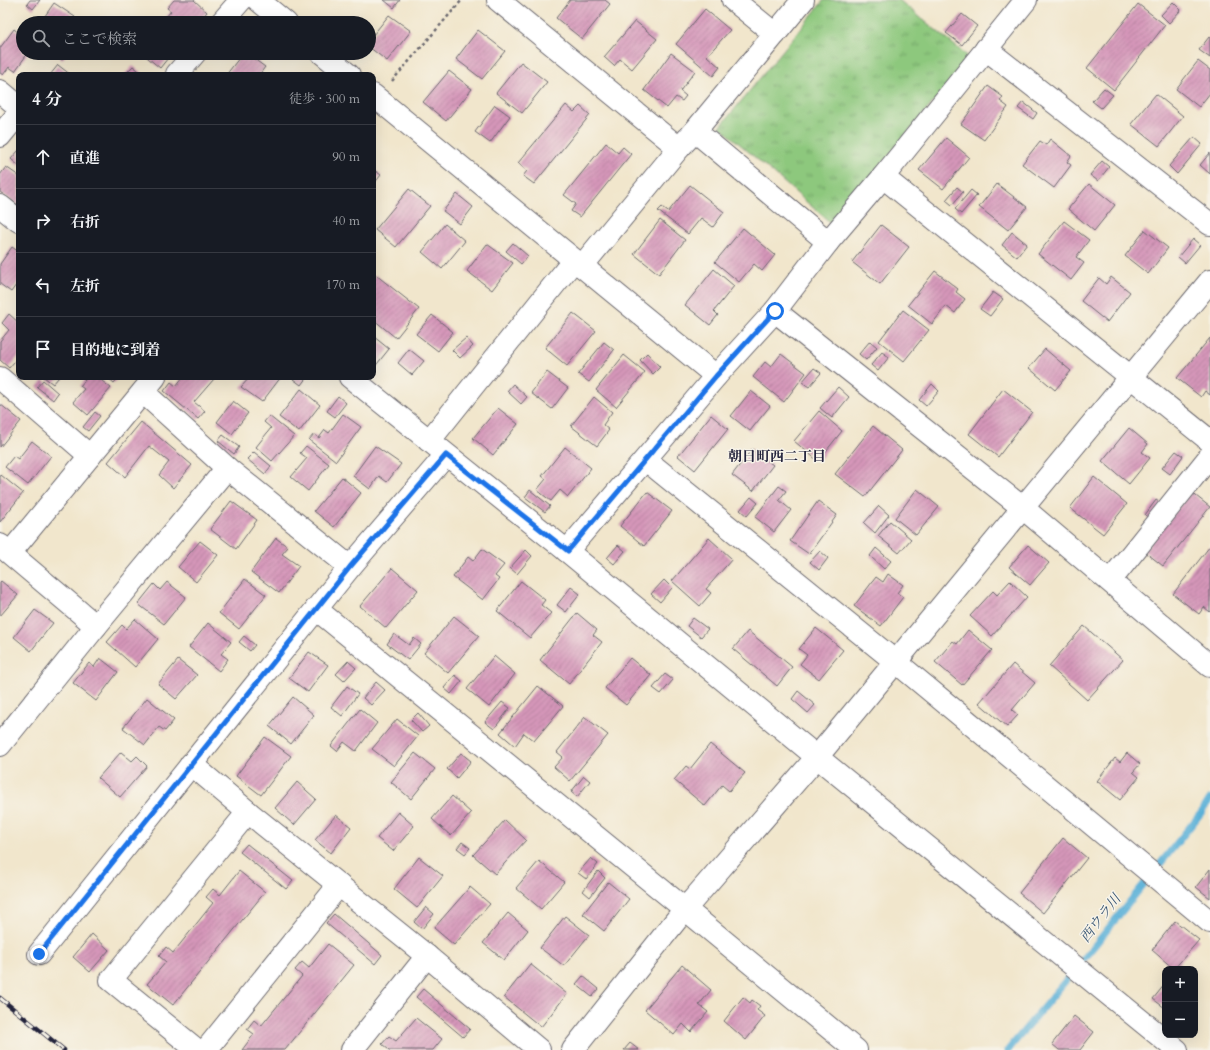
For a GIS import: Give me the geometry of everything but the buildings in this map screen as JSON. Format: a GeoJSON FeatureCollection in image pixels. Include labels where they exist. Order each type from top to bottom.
{"type":"FeatureCollection","features":[{"type":"Feature","properties":{"kind":"street"},"geometry":{"type":"LineString","coordinates":[[227,16],[241,0]]}},
{"type":"Feature","properties":{"kind":"street"},"geometry":{"type":"LineString","coordinates":[[258,0],[277,16]]}},
{"type":"Feature","properties":{"kind":"street"},"geometry":{"type":"LineString","coordinates":[[498,0],[679,148]]}},
{"type":"Feature","properties":{"kind":"street"},"geometry":{"type":"LineString","coordinates":[[733,0],[774,34]]}},
{"type":"Feature","properties":{"kind":"street"},"geometry":{"type":"LineString","coordinates":[[429,440],[578,263],[695,131],[803,0]]}},
{"type":"Feature","properties":{"kind":"street"},"geometry":{"type":"LineString","coordinates":[[568,551],[716,376],[775,311],[828,242],[883,177],[1026,0]]}},
{"type":"Feature","properties":{"kind":"street"},"geometry":{"type":"LineString","coordinates":[[986,49],[1210,224]]}},
{"type":"Feature","properties":{"kind":"street"},"geometry":{"type":"LineString","coordinates":[[179,72],[189,60]]}},
{"type":"Feature","properties":{"kind":"street"},"geometry":{"type":"LineString","coordinates":[[331,60],[345,72]]}},
{"type":"Feature","properties":{"kind":"street"},"geometry":{"type":"LineString","coordinates":[[0,91],[16,104]]}},
{"type":"Feature","properties":{"kind":"street"},"geometry":{"type":"LineString","coordinates":[[377,93],[578,263],[716,376]]}},
{"type":"Feature","properties":{"kind":"street"},"geometry":{"type":"LineString","coordinates":[[0,136],[16,117]]}},
{"type":"Feature","properties":{"kind":"street"},"geometry":{"type":"LineString","coordinates":[[695,131],[828,242]]}},
{"type":"Feature","properties":{"kind":"street"},"geometry":{"type":"LineString","coordinates":[[883,177],[1210,441]]}},
{"type":"Feature","properties":{"kind":"street"},"geometry":{"type":"LineString","coordinates":[[0,206],[16,219]]}},
{"type":"Feature","properties":{"kind":"street"},"geometry":{"type":"LineString","coordinates":[[573,1050],[686,909],[817,757],[1210,281]]}},
{"type":"Feature","properties":{"kind":"street"},"geometry":{"type":"LineString","coordinates":[[775,311],[1023,508],[1210,666]]}},
{"type":"Feature","properties":{"kind":"street"},"geometry":{"type":"LineString","coordinates":[[0,378],[90,456]]}},
{"type":"Feature","properties":{"kind":"street"},"geometry":{"type":"LineString","coordinates":[[354,380],[568,551],[817,757],[1177,1050]]}},
{"type":"Feature","properties":{"kind":"street"},"geometry":{"type":"LineString","coordinates":[[96,626],[5,549],[90,456],[149,385],[227,468],[350,567]]}},
{"type":"Feature","properties":{"kind":"street"},"geometry":{"type":"LineString","coordinates":[[39,954],[350,567],[446,455]]}},
{"type":"Feature","properties":{"kind":"street"},"geometry":{"type":"LineString","coordinates":[[1110,582],[1210,456]]}},
{"type":"Feature","properties":{"kind":"street"},"geometry":{"type":"LineString","coordinates":[[646,460],[896,662],[1210,922]]}},
{"type":"Feature","properties":{"kind":"street"},"geometry":{"type":"LineString","coordinates":[[0,745],[227,468]]}},
{"type":"Feature","properties":{"kind":"street"},"geometry":{"type":"LineString","coordinates":[[316,609],[686,909],[856,1050]]}},
{"type":"Feature","properties":{"kind":"street"},"geometry":{"type":"LineString","coordinates":[[191,764],[248,812],[427,956],[539,1050]]}},
{"type":"Feature","properties":{"kind":"street"},"geometry":{"type":"LineString","coordinates":[[197,1050],[111,980],[248,812]]}},
{"type":"Feature","properties":{"kind":"street"},"geometry":{"type":"LineString","coordinates":[[206,1050],[339,885]]}},
{"type":"Feature","properties":{"kind":"street"},"geometry":{"type":"LineString","coordinates":[[352,1050],[427,956]]}},
{"type":"Feature","properties":{"kind":"path"},"geometry":{"type":"LineString","coordinates":[[377,93],[462,0]]}},
{"type":"Feature","properties":{"kind":"green space"},"geometry":{"type":"Polygon","coordinates":[[[824,0],[899,0],[970,58],[832,224],[720,127],[824,0]]]}},
{"type":"Feature","properties":{"kind":"waterway","name":"西ウラ川"},"geometry":{"type":"LineString","coordinates":[[1008,1050],[1091,950],[1201,813],[1210,799]]}},
{"type":"Feature","properties":{"kind":"railway"},"geometry":{"type":"LineString","coordinates":[[0,998],[64,1050]]}},
{"type":"Feature","properties":{"kind":"district","name":"朝日町西二丁目"},"geometry":{"type":"Point","coordinates":[777,456]}},
{"type":"Feature","properties":{"kind":"route"},"geometry":{"type":"LineString","coordinates":[[39,954],[350,567],[446,455],[568,551],[716,376],[775,311]]}}]}
